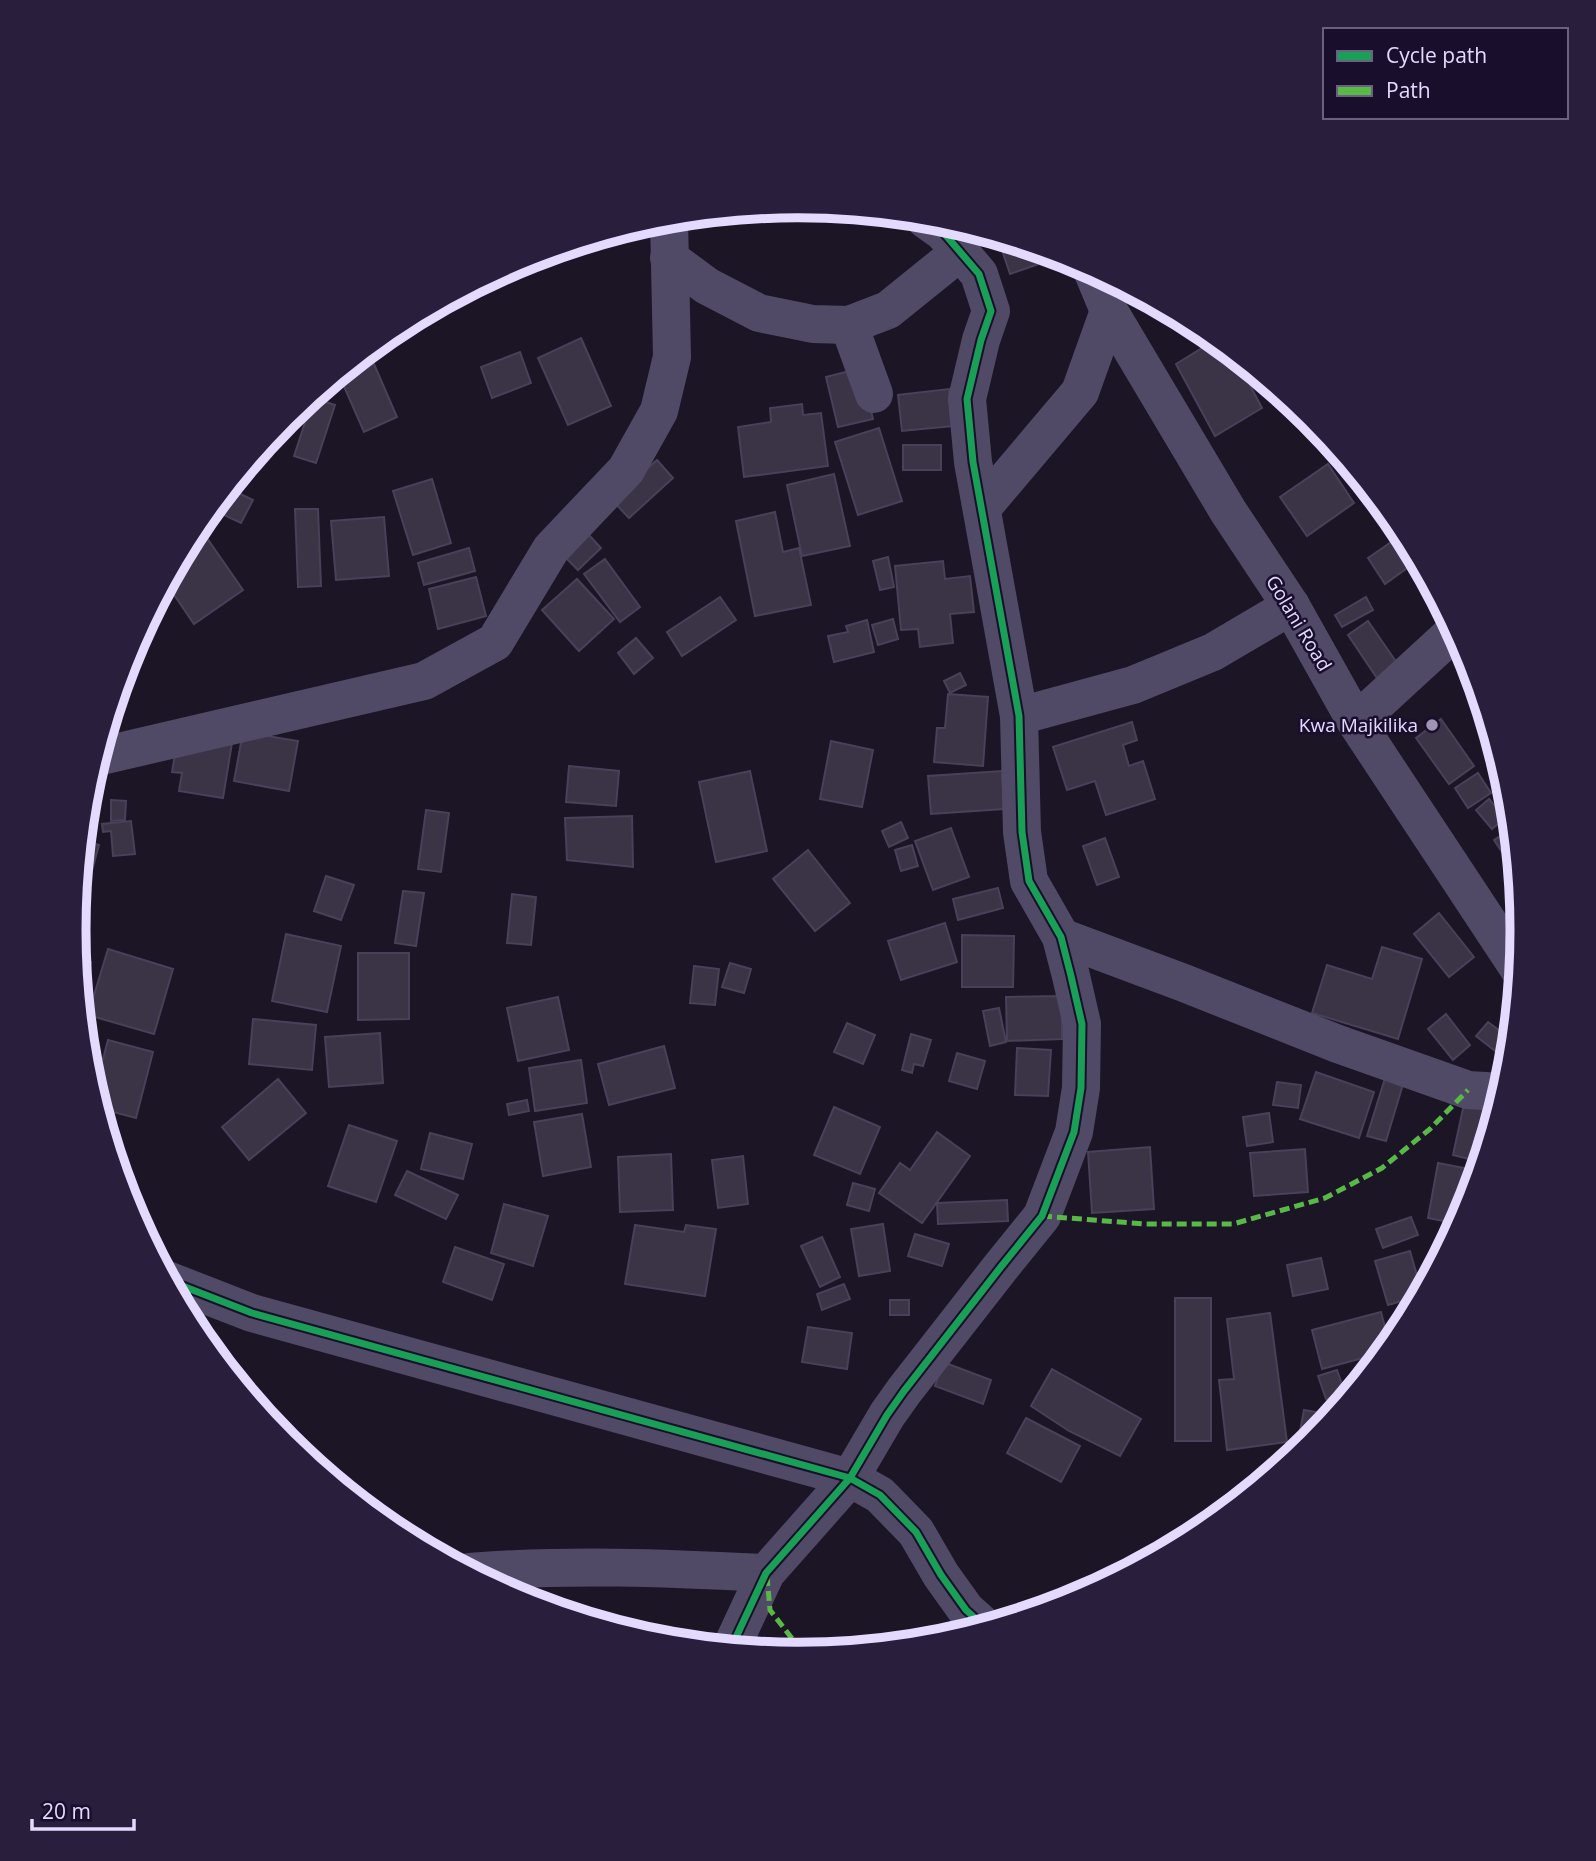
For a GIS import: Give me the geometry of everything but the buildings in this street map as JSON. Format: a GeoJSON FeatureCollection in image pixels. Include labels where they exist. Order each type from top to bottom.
{"type":"FeatureCollection","features":[{"type":"Feature","properties":{"kind":"street"},"geometry":{"type":"LineString","coordinates":[[108,754],[424,681],[495,642],[551,549],[626,470],[659,411],[672,357],[669,230]]}},
{"type":"Feature","properties":{"kind":"street"},"geometry":{"type":"LineString","coordinates":[[735,1640],[766,1573],[850,1478],[904,1391],[1042,1216],[1073,1132],[1081,1088],[1082,1024],[1061,937],[1028,881],[1022,832],[1019,716],[973,462],[967,398],[991,311],[979,274],[945,234]]}},
{"type":"Feature","properties":{"kind":"street"},"geometry":{"type":"LineString","coordinates":[[669,258],[707,286],[759,313],[813,324],[849,325],[888,310],[960,252]]}},
{"type":"Feature","properties":{"kind":"street","name":"Golani Road"},"geometry":{"type":"LineString","coordinates":[[1097,285],[1109,311],[1228,512],[1291,606],[1356,722],[1509,954]]}},
{"type":"Feature","properties":{"kind":"street"},"geometry":{"type":"LineString","coordinates":[[982,508],[1080,392],[1109,311]]}},
{"type":"Feature","properties":{"kind":"street"},"geometry":{"type":"LineString","coordinates":[[849,325],[874,394]]}},
{"type":"Feature","properties":{"kind":"street"},"geometry":{"type":"LineString","coordinates":[[1019,716],[1133,685],[1213,652],[1291,606]]}},
{"type":"Feature","properties":{"kind":"street"},"geometry":{"type":"LineString","coordinates":[[1356,722],[1447,638]]}},
{"type":"Feature","properties":{"kind":"street"},"geometry":{"type":"LineString","coordinates":[[1061,937],[1184,982],[1338,1044],[1455,1086],[1492,1091]]}},
{"type":"Feature","properties":{"kind":"street"},"geometry":{"type":"LineString","coordinates":[[180,1285],[252,1313],[850,1478],[880,1495],[916,1532],[941,1575],[966,1610],[976,1619]]}},
{"type":"Feature","properties":{"kind":"street"},"geometry":{"type":"LineString","coordinates":[[487,1571],[645,1567],[766,1573]]}},
{"type":"Feature","properties":{"kind":"marked path"},"geometry":{"type":"LineString","coordinates":[[1042,1216],[1145,1224],[1233,1224],[1325,1198],[1382,1168],[1430,1129],[1468,1090]]}},
{"type":"Feature","properties":{"kind":"marked path"},"geometry":{"type":"LineString","coordinates":[[767,1576],[770,1610],[795,1643]]}},
{"type":"Feature","properties":{"kind":"cycle path"},"geometry":{"type":"LineString","coordinates":[[735,1640],[766,1573],[850,1478],[904,1391],[1042,1216],[1074,1132],[1081,1088],[1082,1024],[1071,976],[1061,937],[1029,881],[1022,832],[1019,716],[973,462],[967,399],[991,311],[979,274],[945,234]]}},
{"type":"Feature","properties":{"kind":"cycle path"},"geometry":{"type":"LineString","coordinates":[[180,1285],[252,1313],[850,1478],[880,1495],[916,1532],[941,1575],[966,1610],[976,1619]]}},
{"type":"Feature","properties":{"kind":"place","name":"Kwa Majkilika"},"geometry":{"type":"Point","coordinates":[1432,725]}}]}
